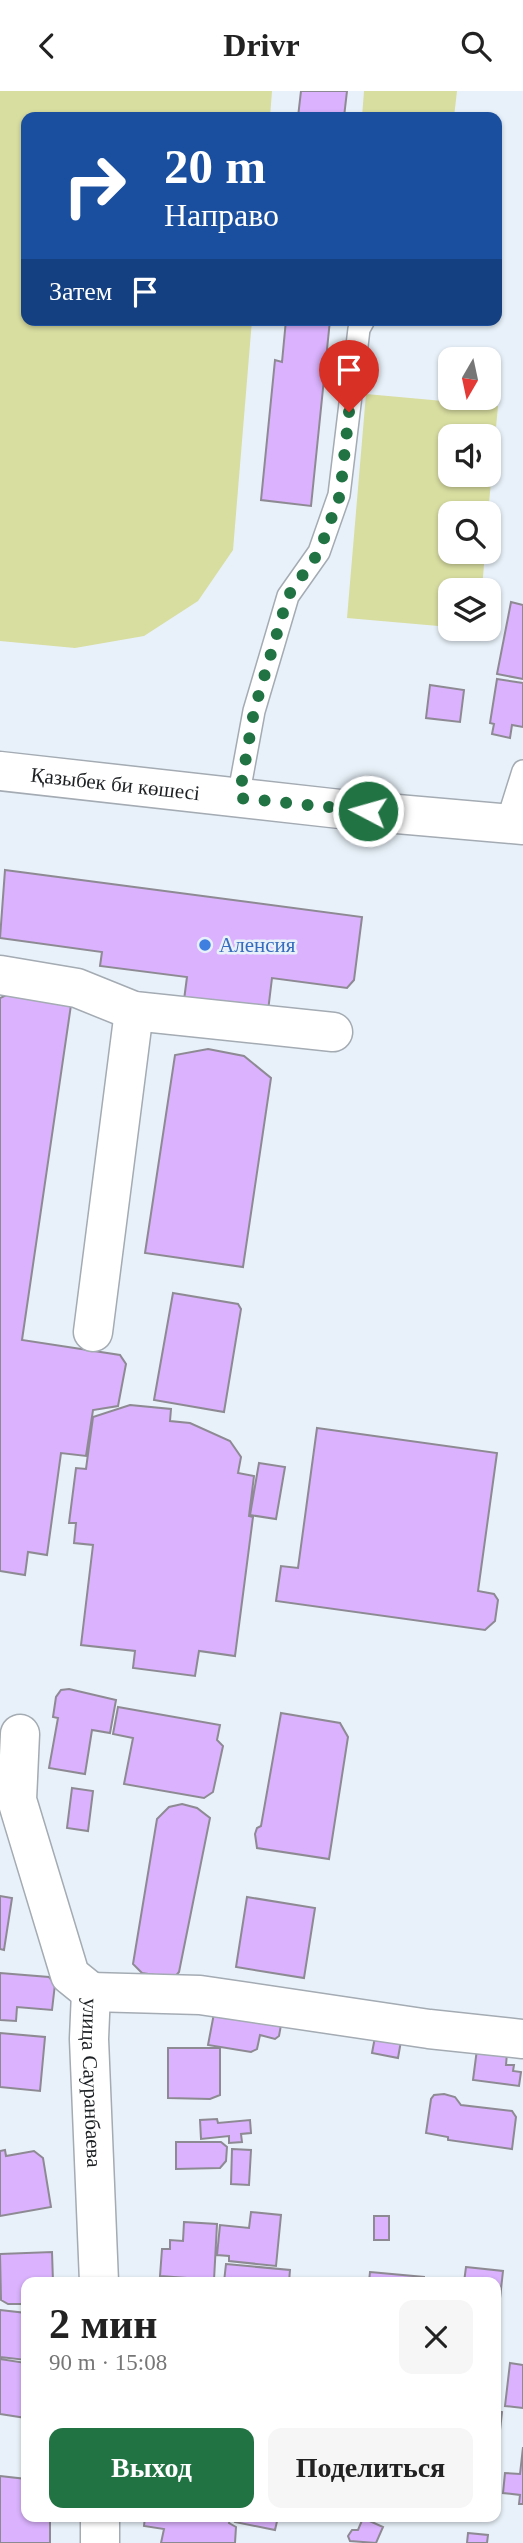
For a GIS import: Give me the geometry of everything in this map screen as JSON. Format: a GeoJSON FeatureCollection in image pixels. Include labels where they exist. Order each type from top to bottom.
{"type":"FeatureCollection","features":[{"type":"Feature","properties":{"kind":"street","name":"Қазыбек би көшесі"},"geometry":{"type":"LineString","coordinates":[[0,771],[515,825]]}},
{"type":"Feature","properties":{"kind":"street"},"geometry":{"type":"LineString","coordinates":[[0,975],[77,988],[134,1011],[333,1032]]}},
{"type":"Feature","properties":{"kind":"street"},"geometry":{"type":"LineString","coordinates":[[93,1332],[134,1011]]}},
{"type":"Feature","properties":{"kind":"street","name":"улица Сауранбаева"},"geometry":{"type":"LineString","coordinates":[[20,1734],[17,1800],[70,1975],[91,1992],[89,2039],[99,2277]]}},
{"type":"Feature","properties":{"kind":"street"},"geometry":{"type":"LineString","coordinates":[[91,1992],[200,1995],[429,2029],[523,2039]]}},
{"type":"Feature","properties":{"kind":"street"},"geometry":{"type":"LineString","coordinates":[[100,2522],[100,2543]]}},
{"type":"Feature","properties":{"kind":"lane"},"geometry":{"type":"LineString","coordinates":[[239,798],[254,711],[288,596],[319,552],[340,495],[361,326]]}},
{"type":"Feature","properties":{"kind":"lane"},"geometry":{"type":"LineString","coordinates":[[515,825],[523,771]]}},
{"type":"Feature","properties":{"kind":"green space"},"geometry":{"type":"Polygon","coordinates":[[[0,91],[272,91],[270,112],[21,112],[21,326],[252,326],[233,550],[198,601],[144,636],[75,648],[0,641],[0,91]]]}},
{"type":"Feature","properties":{"kind":"green space"},"geometry":{"type":"Polygon","coordinates":[[[364,91],[457,91],[455,112],[362,112],[364,91]]]}},
{"type":"Feature","properties":{"kind":"green space"},"geometry":{"type":"Polygon","coordinates":[[[366,394],[438,401],[438,410],[498,410],[496,424],[438,424],[438,487],[490,487],[489,501],[438,501],[438,564],[484,564],[483,578],[438,578],[438,626],[347,618],[366,394]]]}},
{"type":"Feature","properties":{"kind":"building"},"geometry":{"type":"Polygon","coordinates":[[[301,91],[347,91],[345,112],[299,112],[301,91]]]}},
{"type":"Feature","properties":{"kind":"building"},"geometry":{"type":"Polygon","coordinates":[[[285,326],[329,326],[311,506],[261,500],[275,360],[282,362],[285,326]]]}},
{"type":"Feature","properties":{"kind":"building"},"geometry":{"type":"Polygon","coordinates":[[[511,602],[523,605],[523,679],[497,674],[511,602]]]}},
{"type":"Feature","properties":{"kind":"building"},"geometry":{"type":"Polygon","coordinates":[[[497,679],[523,683],[523,727],[512,725],[510,738],[492,734],[494,724],[490,723],[497,679]]]}},
{"type":"Feature","properties":{"kind":"building"},"geometry":{"type":"Polygon","coordinates":[[[430,685],[464,690],[460,722],[426,718],[430,685]]]}},
{"type":"Feature","properties":{"kind":"building","name":"Аленсия"},"geometry":{"type":"Polygon","coordinates":[[[5,870],[362,917],[354,980],[347,988],[272,978],[268,1011],[184,1000],[187,977],[100,966],[102,952],[0,938],[5,870]]]}},
{"type":"Feature","properties":{"kind":"building"},"geometry":{"type":"Polygon","coordinates":[[[30,984],[71,1005],[22,1340],[120,1355],[126,1364],[118,1406],[93,1410],[86,1456],[61,1453],[47,1555],[28,1552],[25,1575],[0,1571],[0,998],[30,984]]]}},
{"type":"Feature","properties":{"kind":"building"},"geometry":{"type":"Polygon","coordinates":[[[208,1049],[244,1056],[271,1078],[243,1267],[145,1253],[175,1055],[208,1049]]]}},
{"type":"Feature","properties":{"kind":"building"},"geometry":{"type":"Polygon","coordinates":[[[173,1293],[238,1304],[241,1309],[224,1412],[154,1400],[173,1293]]]}},
{"type":"Feature","properties":{"kind":"building"},"geometry":{"type":"Polygon","coordinates":[[[130,1405],[171,1409],[170,1421],[190,1423],[230,1441],[241,1457],[238,1473],[254,1476],[249,1516],[253,1517],[235,1656],[199,1651],[195,1676],[133,1668],[135,1651],[81,1645],[93,1545],[74,1543],[76,1523],[69,1523],[76,1468],[86,1469],[93,1417],[130,1405]]]}},
{"type":"Feature","properties":{"kind":"building"},"geometry":{"type":"Polygon","coordinates":[[[317,1428],[497,1453],[478,1591],[494,1594],[498,1600],[495,1621],[485,1630],[276,1601],[281,1566],[298,1568],[317,1428]]]}},
{"type":"Feature","properties":{"kind":"building"},"geometry":{"type":"Polygon","coordinates":[[[259,1463],[285,1467],[276,1519],[250,1515],[259,1463]]]}},
{"type":"Feature","properties":{"kind":"building"},"geometry":{"type":"Polygon","coordinates":[[[69,1689],[116,1700],[110,1733],[92,1730],[85,1774],[49,1768],[58,1718],[53,1717],[56,1697],[61,1690],[69,1689]]]}},
{"type":"Feature","properties":{"kind":"building"},"geometry":{"type":"Polygon","coordinates":[[[118,1707],[220,1725],[217,1740],[223,1746],[213,1792],[204,1798],[124,1784],[133,1738],[113,1734],[118,1707]]]}},
{"type":"Feature","properties":{"kind":"building"},"geometry":{"type":"Polygon","coordinates":[[[281,1713],[340,1723],[348,1737],[329,1859],[257,1848],[255,1834],[261,1826],[281,1713]]]}},
{"type":"Feature","properties":{"kind":"building"},"geometry":{"type":"Polygon","coordinates":[[[72,1788],[93,1791],[88,1831],[67,1828],[72,1788]]]}},
{"type":"Feature","properties":{"kind":"building"},"geometry":{"type":"Polygon","coordinates":[[[182,1804],[197,1808],[210,1818],[179,1972],[174,1978],[142,1973],[133,1964],[157,1819],[169,1807],[182,1804]]]}},
{"type":"Feature","properties":{"kind":"building"},"geometry":{"type":"Polygon","coordinates":[[[0,1896],[12,1898],[4,1950],[0,1949],[0,1896]]]}},
{"type":"Feature","properties":{"kind":"building"},"geometry":{"type":"Polygon","coordinates":[[[247,1897],[315,1908],[304,1978],[236,1967],[247,1897]]]}},
{"type":"Feature","properties":{"kind":"building"},"geometry":{"type":"Polygon","coordinates":[[[0,1973],[49,1977],[55,1984],[52,2010],[17,2007],[16,2021],[0,2020],[0,1973]]]}},
{"type":"Feature","properties":{"kind":"building"},"geometry":{"type":"Polygon","coordinates":[[[215,2008],[281,2025],[279,2036],[275,2039],[260,2035],[257,2049],[251,2052],[208,2045],[215,2008]]]}},
{"type":"Feature","properties":{"kind":"building"},"geometry":{"type":"Polygon","coordinates":[[[0,2033],[45,2037],[40,2091],[0,2087],[0,2033]]]}},
{"type":"Feature","properties":{"kind":"building"},"geometry":{"type":"Polygon","coordinates":[[[375,2037],[401,2041],[398,2058],[372,2053],[375,2037]]]}},
{"type":"Feature","properties":{"kind":"building"},"geometry":{"type":"Polygon","coordinates":[[[168,2048],[220,2048],[220,2095],[210,2099],[168,2098],[168,2048]]]}},
{"type":"Feature","properties":{"kind":"building"},"geometry":{"type":"Polygon","coordinates":[[[477,2049],[507,2053],[506,2065],[514,2065],[513,2071],[521,2072],[519,2086],[473,2080],[477,2049]]]}},
{"type":"Feature","properties":{"kind":"building"},"geometry":{"type":"Polygon","coordinates":[[[434,2095],[455,2097],[461,2105],[512,2111],[516,2117],[512,2149],[448,2140],[448,2137],[426,2133],[431,2099],[434,2095]]]}},
{"type":"Feature","properties":{"kind":"building"},"geometry":{"type":"Polygon","coordinates":[[[217,2119],[218,2123],[250,2120],[251,2133],[241,2134],[242,2142],[229,2143],[229,2136],[201,2139],[200,2120],[217,2119]]]}},
{"type":"Feature","properties":{"kind":"building"},"geometry":{"type":"Polygon","coordinates":[[[176,2142],[221,2142],[227,2147],[226,2161],[220,2168],[176,2169],[176,2142]]]}},
{"type":"Feature","properties":{"kind":"building"},"geometry":{"type":"Polygon","coordinates":[[[232,2149],[251,2150],[249,2185],[231,2184],[232,2149]]]}},
{"type":"Feature","properties":{"kind":"building"},"geometry":{"type":"Polygon","coordinates":[[[5,2150],[6,2156],[34,2151],[43,2158],[51,2207],[0,2216],[0,2151],[5,2150]]]}},
{"type":"Feature","properties":{"kind":"building"},"geometry":{"type":"Polygon","coordinates":[[[251,2212],[281,2215],[276,2266],[229,2261],[229,2256],[217,2255],[220,2225],[249,2228],[251,2212]]]}},
{"type":"Feature","properties":{"kind":"building"},"geometry":{"type":"Polygon","coordinates":[[[374,2216],[389,2216],[389,2240],[374,2240],[374,2216]]]}},
{"type":"Feature","properties":{"kind":"building"},"geometry":{"type":"Polygon","coordinates":[[[184,2222],[217,2224],[214,2277],[160,2276],[162,2249],[170,2249],[170,2240],[183,2241],[184,2222]]]}},
{"type":"Feature","properties":{"kind":"building"},"geometry":{"type":"Polygon","coordinates":[[[52,2252],[53,2277],[21,2277],[21,2304],[8,2304],[1,2300],[0,2254],[52,2252]]]}},
{"type":"Feature","properties":{"kind":"building"},"geometry":{"type":"Polygon","coordinates":[[[226,2264],[290,2270],[289,2277],[225,2277],[226,2264]]]}},
{"type":"Feature","properties":{"kind":"building"},"geometry":{"type":"Polygon","coordinates":[[[466,2267],[503,2271],[501,2289],[501,2277],[465,2277],[466,2267]]]}},
{"type":"Feature","properties":{"kind":"building"},"geometry":{"type":"Polygon","coordinates":[[[370,2272],[424,2277],[370,2277],[370,2272]]]}},
{"type":"Feature","properties":{"kind":"building"},"geometry":{"type":"Polygon","coordinates":[[[0,2310],[21,2312],[21,2359],[0,2357],[0,2310]]]}},
{"type":"Feature","properties":{"kind":"building"},"geometry":{"type":"Polygon","coordinates":[[[0,2359],[21,2362],[21,2417],[0,2414],[0,2359]]]}},
{"type":"Feature","properties":{"kind":"building"},"geometry":{"type":"Polygon","coordinates":[[[510,2363],[523,2365],[523,2408],[505,2406],[510,2363]]]}},
{"type":"Feature","properties":{"kind":"building"},"geometry":{"type":"Polygon","coordinates":[[[523,2447],[523,2504],[519,2504],[520,2495],[503,2493],[505,2473],[520,2474],[523,2447]]]}},
{"type":"Feature","properties":{"kind":"building"},"geometry":{"type":"Polygon","coordinates":[[[0,2476],[21,2478],[21,2522],[50,2522],[50,2543],[0,2543],[0,2476]]]}},
{"type":"Feature","properties":{"kind":"building"},"geometry":{"type":"Polygon","coordinates":[[[144,2522],[229,2522],[236,2527],[235,2543],[161,2543],[164,2529],[144,2526],[144,2522]]]}},
{"type":"Feature","properties":{"kind":"building"},"geometry":{"type":"Polygon","coordinates":[[[235,2522],[277,2522],[275,2530],[235,2522]]]}},
{"type":"Feature","properties":{"kind":"building"},"geometry":{"type":"Polygon","coordinates":[[[361,2522],[372,2522],[383,2527],[376,2543],[350,2541],[348,2536],[352,2530],[358,2530],[361,2522]]]}},
{"type":"Feature","properties":{"kind":"building"},"geometry":{"type":"Polygon","coordinates":[[[468,2533],[488,2535],[487,2543],[467,2543],[468,2533]]]}},
{"type":"Feature","properties":{"kind":"place","name":"Аленсия"},"geometry":{"type":"Point","coordinates":[205,945]}},
{"type":"Feature","properties":{"kind":"route"},"geometry":{"type":"LineString","coordinates":[[349,412],[340,495],[319,552],[288,596],[254,711],[239,798],[368,811]]}}]}
